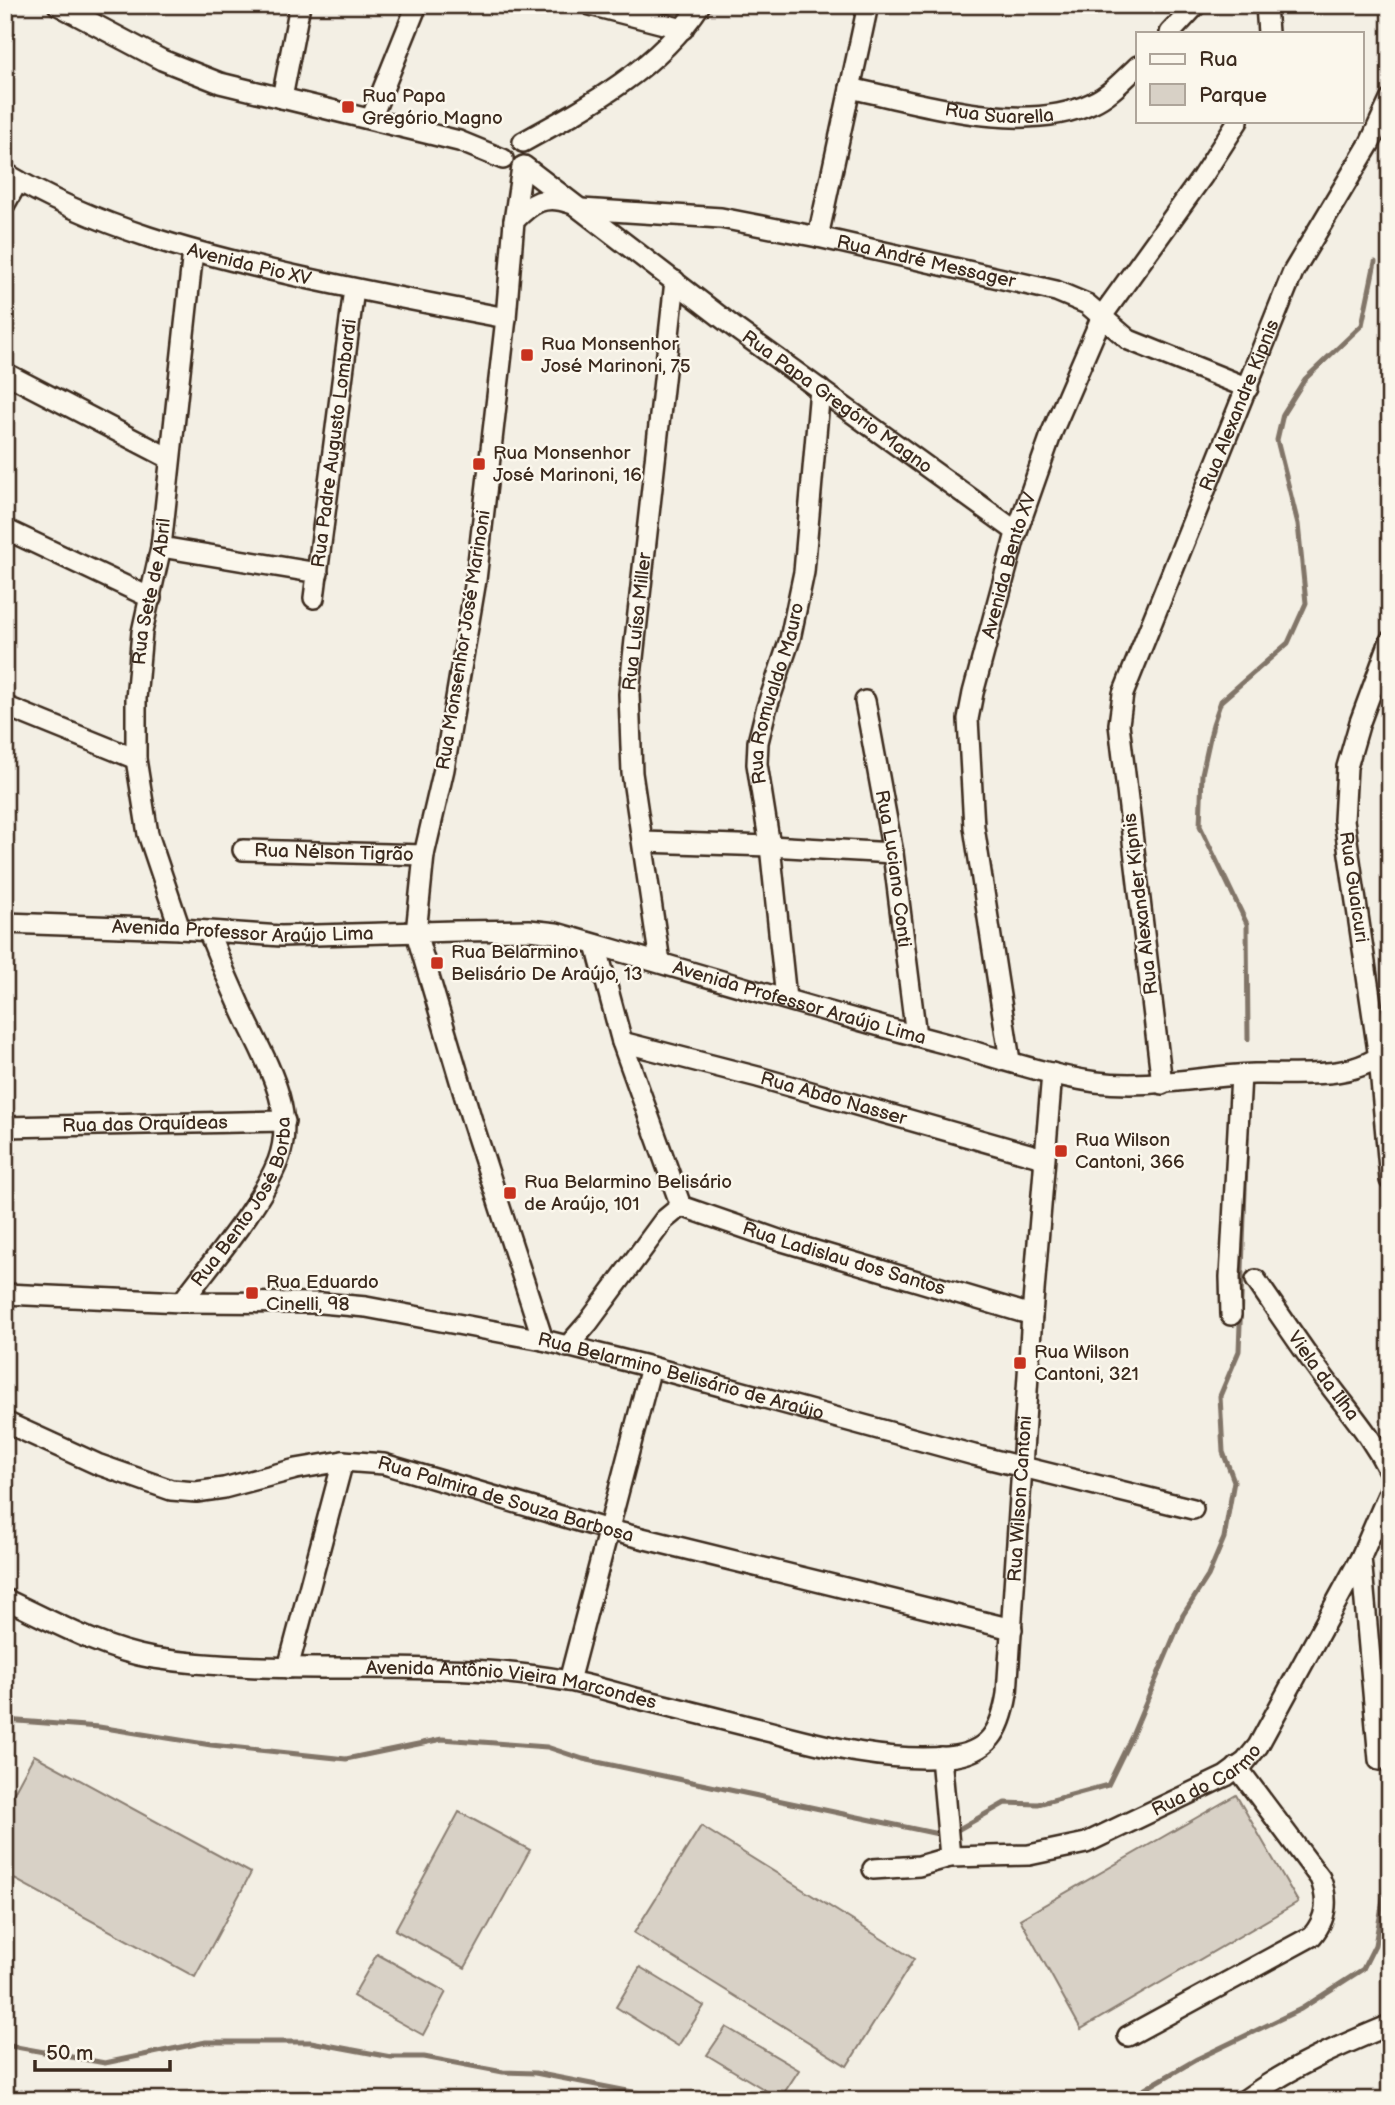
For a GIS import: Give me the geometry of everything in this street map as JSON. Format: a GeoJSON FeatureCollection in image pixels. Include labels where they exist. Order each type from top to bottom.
{"type":"FeatureCollection","features":[{"type":"Feature","properties":{"kind":"street"},"geometry":{"type":"LineString","coordinates":[[58,5],[192,73],[230,86],[518,157],[570,116],[599,99],[640,68],[683,29],[700,5]]}},
{"type":"Feature","properties":{"kind":"street"},"geometry":{"type":"LineString","coordinates":[[282,98],[300,5]]}},
{"type":"Feature","properties":{"kind":"street"},"geometry":{"type":"LineString","coordinates":[[371,119],[417,5]]}},
{"type":"Feature","properties":{"kind":"street"},"geometry":{"type":"LineString","coordinates":[[590,5],[616,8],[683,29]]}},
{"type":"Feature","properties":{"kind":"street"},"geometry":{"type":"LineString","coordinates":[[818,237],[868,5]]}},
{"type":"Feature","properties":{"kind":"street"},"geometry":{"type":"LineString","coordinates":[[1171,32],[1196,5]]}},
{"type":"Feature","properties":{"kind":"street"},"geometry":{"type":"LineString","coordinates":[[1266,5],[1268,32]]}},
{"type":"Feature","properties":{"kind":"street","name":"Rua Suarella"},"geometry":{"type":"LineString","coordinates":[[850,88],[990,116],[1024,117],[1059,113],[1093,103],[1136,68]]}},
{"type":"Feature","properties":{"kind":"street","name":"Rua Alexandre Kipnis"},"geometry":{"type":"LineString","coordinates":[[1119,724],[1122,694],[1134,661],[1248,388],[1293,272],[1370,143],[1390,100]]}},
{"type":"Feature","properties":{"kind":"street","name":"Avenida Bento XV"},"geometry":{"type":"LineString","coordinates":[[1010,1061],[974,827],[968,719],[976,681],[1017,532],[1052,432],[1102,316],[1202,177],[1237,122]]}},
{"type":"Feature","properties":{"kind":"street","name":"Rua Papa Gregório Magno"},"geometry":{"type":"LineString","coordinates":[[518,157],[675,281],[1017,532]]}},
{"type":"Feature","properties":{"kind":"street","name":"Rua Monsenhor José Marinoni"},"geometry":{"type":"LineString","coordinates":[[416,933],[424,855],[444,769],[466,650],[506,318],[518,157]]}},
{"type":"Feature","properties":{"kind":"street"},"geometry":{"type":"LineString","coordinates":[[5,204],[12,177]]}},
{"type":"Feature","properties":{"kind":"street","name":"Avenida Pio XV"},"geometry":{"type":"LineString","coordinates":[[12,177],[82,212],[132,232],[193,251],[354,289],[506,318]]}},
{"type":"Feature","properties":{"kind":"street","name":"Rua André Messager"},"geometry":{"type":"LineString","coordinates":[[514,221],[538,199],[551,198],[721,218],[1056,291],[1087,304],[1129,341],[1248,388]]}},
{"type":"Feature","properties":{"kind":"street","name":"Rua Sete de Abril"},"geometry":{"type":"LineString","coordinates":[[180,929],[148,834],[136,759],[142,632],[161,547],[193,251]]}},
{"type":"Feature","properties":{"kind":"street","name":"Rua Luísa Miller"},"geometry":{"type":"LineString","coordinates":[[660,962],[632,774],[629,694],[675,281]]}},
{"type":"Feature","properties":{"kind":"street","name":"Rua Padre Augusto Lombardi"},"geometry":{"type":"LineString","coordinates":[[314,598],[354,289]]}},
{"type":"Feature","properties":{"kind":"street"},"geometry":{"type":"LineString","coordinates":[[5,373],[169,457]]}},
{"type":"Feature","properties":{"kind":"street","name":"Rua Romualdo Mauro"},"geometry":{"type":"LineString","coordinates":[[786,999],[770,846],[757,764],[758,742],[790,639],[804,572],[820,389]]}},
{"type":"Feature","properties":{"kind":"street"},"geometry":{"type":"LineString","coordinates":[[5,529],[151,598]]}},
{"type":"Feature","properties":{"kind":"street"},"geometry":{"type":"LineString","coordinates":[[161,547],[318,573]]}},
{"type":"Feature","properties":{"kind":"street","name":"Rua Guaicuri"},"geometry":{"type":"LineString","coordinates":[[1390,641],[1360,722],[1344,791],[1344,820],[1385,1053],[1390,1180]]}},
{"type":"Feature","properties":{"kind":"street","name":"Rua Luciano Conti"},"geometry":{"type":"LineString","coordinates":[[865,701],[893,853],[916,1036]]}},
{"type":"Feature","properties":{"kind":"street"},"geometry":{"type":"LineString","coordinates":[[5,706],[136,759]]}},
{"type":"Feature","properties":{"kind":"street","name":"Rua Alexander Kipnis"},"geometry":{"type":"LineString","coordinates":[[1119,724],[1162,1084]]}},
{"type":"Feature","properties":{"kind":"street"},"geometry":{"type":"LineString","coordinates":[[643,842],[893,853]]}},
{"type":"Feature","properties":{"kind":"street","name":"Rua Nélson Tigrão"},"geometry":{"type":"LineString","coordinates":[[243,850],[424,855]]}},
{"type":"Feature","properties":{"kind":"street","name":"Avenida Professor Araújo Lima"},"geometry":{"type":"LineString","coordinates":[[5,923],[180,929],[281,936],[529,930],[556,933],[744,989],[1052,1073],[1096,1082],[1162,1084],[1241,1075],[1340,1073],[1385,1053]]}},
{"type":"Feature","properties":{"kind":"street","name":"Rua Bento José Borba"},"geometry":{"type":"LineString","coordinates":[[5,1294],[182,1302],[269,1181],[279,1159],[285,1121],[270,1069],[230,986],[209,933]]}},
{"type":"Feature","properties":{"kind":"street","name":"Rua Belarmino Belisário de Araújo"},"geometry":{"type":"LineString","coordinates":[[416,933],[472,1121],[542,1340],[1021,1467],[1193,1509]]}},
{"type":"Feature","properties":{"kind":"street"},"geometry":{"type":"LineString","coordinates":[[566,1347],[588,1323],[659,1227],[681,1206],[622,1041],[596,944]]}},
{"type":"Feature","properties":{"kind":"street","name":"Rua Abdo Nasser"},"geometry":{"type":"LineString","coordinates":[[622,1041],[1043,1157]]}},
{"type":"Feature","properties":{"kind":"street","name":"Rua Wilson Cantoni"},"geometry":{"type":"LineString","coordinates":[[1004,1715],[1043,1157],[1052,1073]]}},
{"type":"Feature","properties":{"kind":"street"},"geometry":{"type":"LineString","coordinates":[[1231,1315],[1230,1277],[1241,1075]]}},
{"type":"Feature","properties":{"kind":"street","name":"Rua das Orquídeas"},"geometry":{"type":"LineString","coordinates":[[5,1127],[285,1121]]}},
{"type":"Feature","properties":{"kind":"street","name":"Rua Ladislau dos Santos"},"geometry":{"type":"LineString","coordinates":[[681,1206],[782,1241],[1032,1314]]}},
{"type":"Feature","properties":{"kind":"street","name":"Viela da Ilha"},"geometry":{"type":"LineString","coordinates":[[1256,1280],[1316,1366],[1361,1423],[1390,1473]]}},
{"type":"Feature","properties":{"kind":"street"},"geometry":{"type":"LineString","coordinates":[[182,1302],[321,1303],[355,1306],[542,1340]]}},
{"type":"Feature","properties":{"kind":"street"},"geometry":{"type":"LineString","coordinates":[[569,1681],[652,1367]]}},
{"type":"Feature","properties":{"kind":"street","name":"Rua Palmira de Souza Barbosa"},"geometry":{"type":"LineString","coordinates":[[5,1422],[97,1464],[171,1490],[196,1492],[224,1488],[296,1469],[343,1461],[384,1464],[609,1531],[1012,1629]]}},
{"type":"Feature","properties":{"kind":"street"},"geometry":{"type":"LineString","coordinates":[[288,1668],[343,1461]]}},
{"type":"Feature","properties":{"kind":"street","name":"Rua do Carmo"},"geometry":{"type":"LineString","coordinates":[[873,1869],[919,1866],[950,1857],[1030,1855],[1086,1843],[1184,1798],[1237,1768],[1258,1746],[1361,1557],[1390,1490]]}},
{"type":"Feature","properties":{"kind":"street"},"geometry":{"type":"LineString","coordinates":[[1361,1557],[1379,1760]]}},
{"type":"Feature","properties":{"kind":"street","name":"Avenida Antônio Vieira Marcondes"},"geometry":{"type":"LineString","coordinates":[[5,1599],[76,1633],[152,1657],[288,1668],[509,1673],[569,1681],[846,1751],[911,1758],[969,1753],[986,1745],[1004,1715]]}},
{"type":"Feature","properties":{"kind":"street"},"geometry":{"type":"LineString","coordinates":[[941,1757],[950,1857]]}},
{"type":"Feature","properties":{"kind":"street"},"geometry":{"type":"LineString","coordinates":[[1128,2036],[1312,1936],[1320,1926],[1326,1902],[1320,1878],[1237,1768]]}},
{"type":"Feature","properties":{"kind":"street"},"geometry":{"type":"LineString","coordinates":[[1245,2100],[1274,2078],[1390,2025]]}},
{"type":"Feature","properties":{"kind":"green space"},"geometry":{"type":"Polygon","coordinates":[[[34,1755],[251,1873],[195,1977],[5,1874],[5,1809],[34,1755]]]}},
{"type":"Feature","properties":{"kind":"green space"},"geometry":{"type":"Polygon","coordinates":[[[1236,1795],[1298,1902],[1081,2029],[1020,1919],[1236,1795]]]}},
{"type":"Feature","properties":{"kind":"green space"},"geometry":{"type":"Polygon","coordinates":[[[459,1812],[530,1850],[465,1968],[395,1930],[459,1812]]]}},
{"type":"Feature","properties":{"kind":"green space"},"geometry":{"type":"Polygon","coordinates":[[[701,1826],[914,1959],[847,2066],[634,1933],[701,1826]]]}},
{"type":"Feature","properties":{"kind":"green space"},"geometry":{"type":"Polygon","coordinates":[[[377,1954],[446,1992],[423,2035],[353,1996],[377,1954]]]}},
{"type":"Feature","properties":{"kind":"green space"},"geometry":{"type":"Polygon","coordinates":[[[640,1967],[704,2006],[678,2046],[616,2007],[640,1967]]]}},
{"type":"Feature","properties":{"kind":"green space"},"geometry":{"type":"Polygon","coordinates":[[[726,2027],[799,2070],[780,2099],[707,2055],[726,2027]]]}},
{"type":"Feature","properties":{"kind":"waterway"},"geometry":{"type":"LineString","coordinates":[[1248,1039],[1247,924],[1200,826],[1202,774],[1221,701],[1288,643],[1306,603],[1298,524],[1277,440],[1283,414],[1305,379],[1362,325],[1375,262]]}},
{"type":"Feature","properties":{"kind":"waterway"},"geometry":{"type":"LineString","coordinates":[[952,1833],[1005,1803],[1038,1804],[1108,1785],[1132,1736],[1183,1615],[1208,1576],[1224,1538],[1234,1481],[1223,1452],[1220,1396],[1239,1351],[1247,1137]]}},
{"type":"Feature","properties":{"kind":"waterway"},"geometry":{"type":"LineString","coordinates":[[5,1720],[99,1727],[211,1745],[346,1759],[442,1739],[547,1747],[583,1759],[943,1835]]}},
{"type":"Feature","properties":{"kind":"waterway"},"geometry":{"type":"LineString","coordinates":[[1126,2100],[1197,2059],[1301,2009],[1363,1969],[1375,1945],[1390,1861]]}},
{"type":"Feature","properties":{"kind":"waterway"},"geometry":{"type":"LineString","coordinates":[[5,2045],[105,2063],[206,2042],[311,2042],[391,2057],[424,2057],[503,2072],[535,2073],[674,2100]]}},
{"type":"Feature","properties":{"kind":"place","name":"Rua Papa Gregório Magno"},"geometry":{"type":"Point","coordinates":[348,107]}},
{"type":"Feature","properties":{"kind":"place","name":"Rua Monsenhor José Marinoni, 75"},"geometry":{"type":"Point","coordinates":[527,355]}},
{"type":"Feature","properties":{"kind":"place","name":"Rua Monsenhor José Marinoni, 16"},"geometry":{"type":"Point","coordinates":[479,464]}},
{"type":"Feature","properties":{"kind":"place","name":"Rua Belarmino Belisário De Araújo, 13"},"geometry":{"type":"Point","coordinates":[437,963]}},
{"type":"Feature","properties":{"kind":"place","name":"Rua Wilson Cantoni, 366"},"geometry":{"type":"Point","coordinates":[1061,1151]}},
{"type":"Feature","properties":{"kind":"place","name":"Rua Belarmino Belisário de Araújo, 101"},"geometry":{"type":"Point","coordinates":[510,1193]}},
{"type":"Feature","properties":{"kind":"place","name":"Rua Eduardo Cinelli, 98"},"geometry":{"type":"Point","coordinates":[252,1293]}},
{"type":"Feature","properties":{"kind":"place","name":"Rua Wilson Cantoni, 321"},"geometry":{"type":"Point","coordinates":[1020,1363]}}]}
